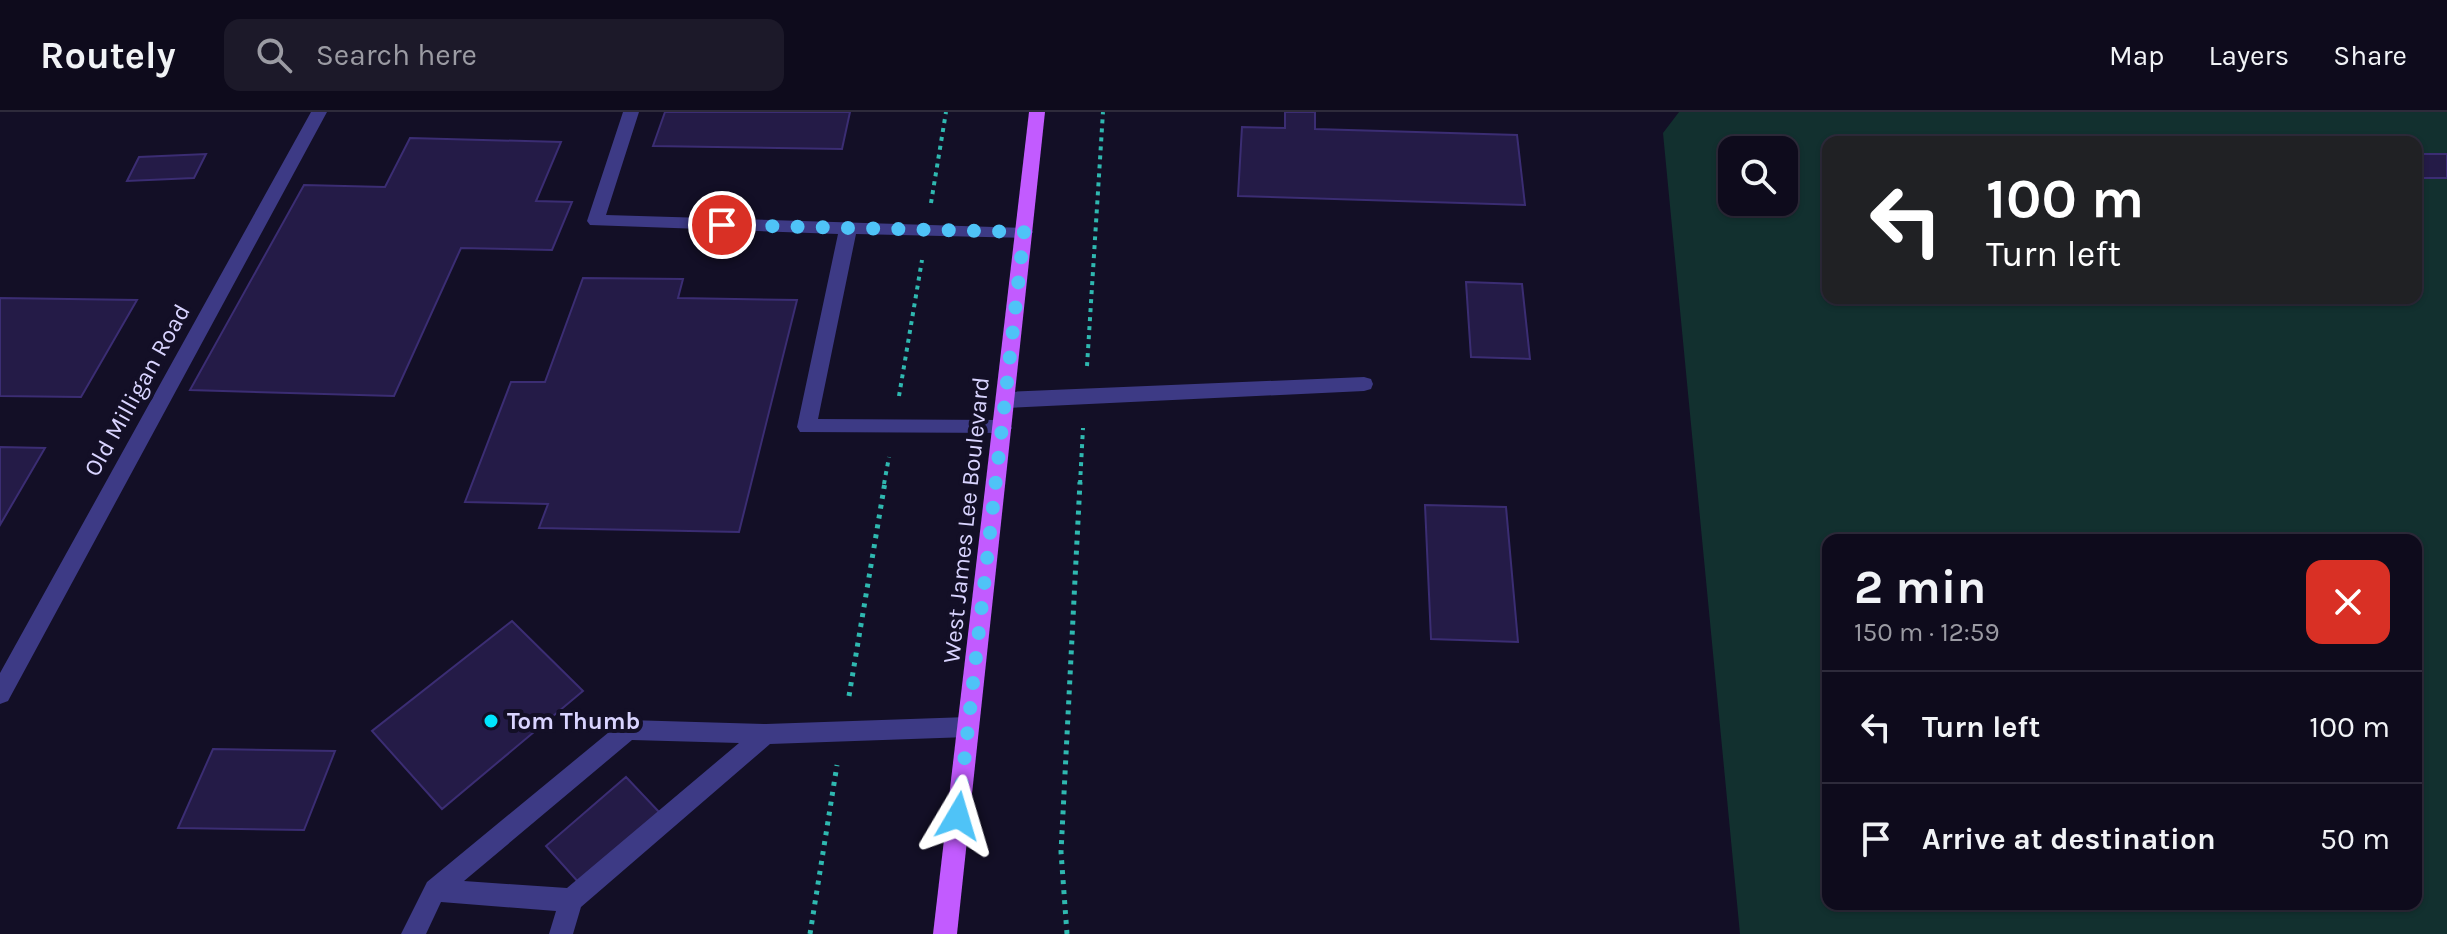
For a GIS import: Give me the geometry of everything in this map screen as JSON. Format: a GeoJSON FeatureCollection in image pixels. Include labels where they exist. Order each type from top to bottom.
{"type":"FeatureCollection","features":[{"type":"Feature","properties":{"kind":"main road","name":"West James Lee Boulevard"},"geometry":{"type":"LineString","coordinates":[[945,934],[1037,112]]}},
{"type":"Feature","properties":{"kind":"street","name":"Old Milligan Road"},"geometry":{"type":"LineString","coordinates":[[0,694],[319,112]]}},
{"type":"Feature","properties":{"kind":"street"},"geometry":{"type":"LineString","coordinates":[[631,112],[596,221],[1024,232]]}},
{"type":"Feature","properties":{"kind":"street"},"geometry":{"type":"LineString","coordinates":[[848,229],[807,427],[1002,428]]}},
{"type":"Feature","properties":{"kind":"street"},"geometry":{"type":"LineString","coordinates":[[1005,400],[1364,384]]}},
{"type":"Feature","properties":{"kind":"street"},"geometry":{"type":"LineString","coordinates":[[413,934],[435,890],[628,730],[766,734],[968,727]]}},
{"type":"Feature","properties":{"kind":"street"},"geometry":{"type":"LineString","coordinates":[[561,934],[571,900],[766,734]]}},
{"type":"Feature","properties":{"kind":"street"},"geometry":{"type":"LineString","coordinates":[[435,890],[571,900]]}},
{"type":"Feature","properties":{"kind":"path"},"geometry":{"type":"LineString","coordinates":[[810,934],[946,112]]}},
{"type":"Feature","properties":{"kind":"path"},"geometry":{"type":"LineString","coordinates":[[1067,934],[1061,852],[1103,112]]}},
{"type":"Feature","properties":{"kind":"green space"},"geometry":{"type":"Polygon","coordinates":[[[1679,112],[2447,112],[2447,934],[1740,934],[1663,133],[1679,112]]]}},
{"type":"Feature","properties":{"kind":"building"},"geometry":{"type":"Polygon","coordinates":[[[665,112],[850,112],[842,149],[653,146],[665,112]]]}},
{"type":"Feature","properties":{"kind":"building"},"geometry":{"type":"Polygon","coordinates":[[[1285,112],[1315,112],[1315,129],[1517,135],[1525,205],[1238,196],[1242,127],[1285,128],[1285,112]]]}},
{"type":"Feature","properties":{"kind":"building"},"geometry":{"type":"Polygon","coordinates":[[[410,138],[561,142],[536,201],[572,202],[552,250],[461,248],[394,396],[190,390],[304,185],[385,187],[410,138]]]}},
{"type":"Feature","properties":{"kind":"building"},"geometry":{"type":"Polygon","coordinates":[[[206,154],[194,178],[127,181],[139,157],[206,154]]]}},
{"type":"Feature","properties":{"kind":"building"},"geometry":{"type":"Polygon","coordinates":[[[2422,154],[2447,154],[2447,178],[2422,178],[2422,154]]]}},
{"type":"Feature","properties":{"kind":"building"},"geometry":{"type":"Polygon","coordinates":[[[583,278],[683,279],[678,298],[797,300],[739,532],[539,528],[548,504],[465,502],[511,382],[545,382],[583,278]]]}},
{"type":"Feature","properties":{"kind":"building"},"geometry":{"type":"Polygon","coordinates":[[[1466,282],[1522,284],[1530,359],[1471,357],[1466,282]]]}},
{"type":"Feature","properties":{"kind":"building"},"geometry":{"type":"Polygon","coordinates":[[[0,298],[137,300],[81,397],[0,396],[0,298]]]}},
{"type":"Feature","properties":{"kind":"building"},"geometry":{"type":"Polygon","coordinates":[[[0,447],[45,448],[0,525],[0,447]]]}},
{"type":"Feature","properties":{"kind":"building"},"geometry":{"type":"Polygon","coordinates":[[[1425,505],[1506,507],[1518,642],[1431,639],[1425,505]]]}},
{"type":"Feature","properties":{"kind":"building"},"geometry":{"type":"Polygon","coordinates":[[[512,621],[583,691],[442,809],[372,731],[512,621]]]}},
{"type":"Feature","properties":{"kind":"building"},"geometry":{"type":"Polygon","coordinates":[[[213,749],[335,751],[304,830],[178,828],[213,749]]]}},
{"type":"Feature","properties":{"kind":"building"},"geometry":{"type":"Polygon","coordinates":[[[626,777],[660,813],[580,884],[546,846],[626,777]]]}},
{"type":"Feature","properties":{"kind":"place","name":"Tom Thumb"},"geometry":{"type":"Point","coordinates":[491,721]}},
{"type":"Feature","properties":{"kind":"route"},"geometry":{"type":"LineString","coordinates":[[722,225],[1024,232],[958,816]]}}]}
